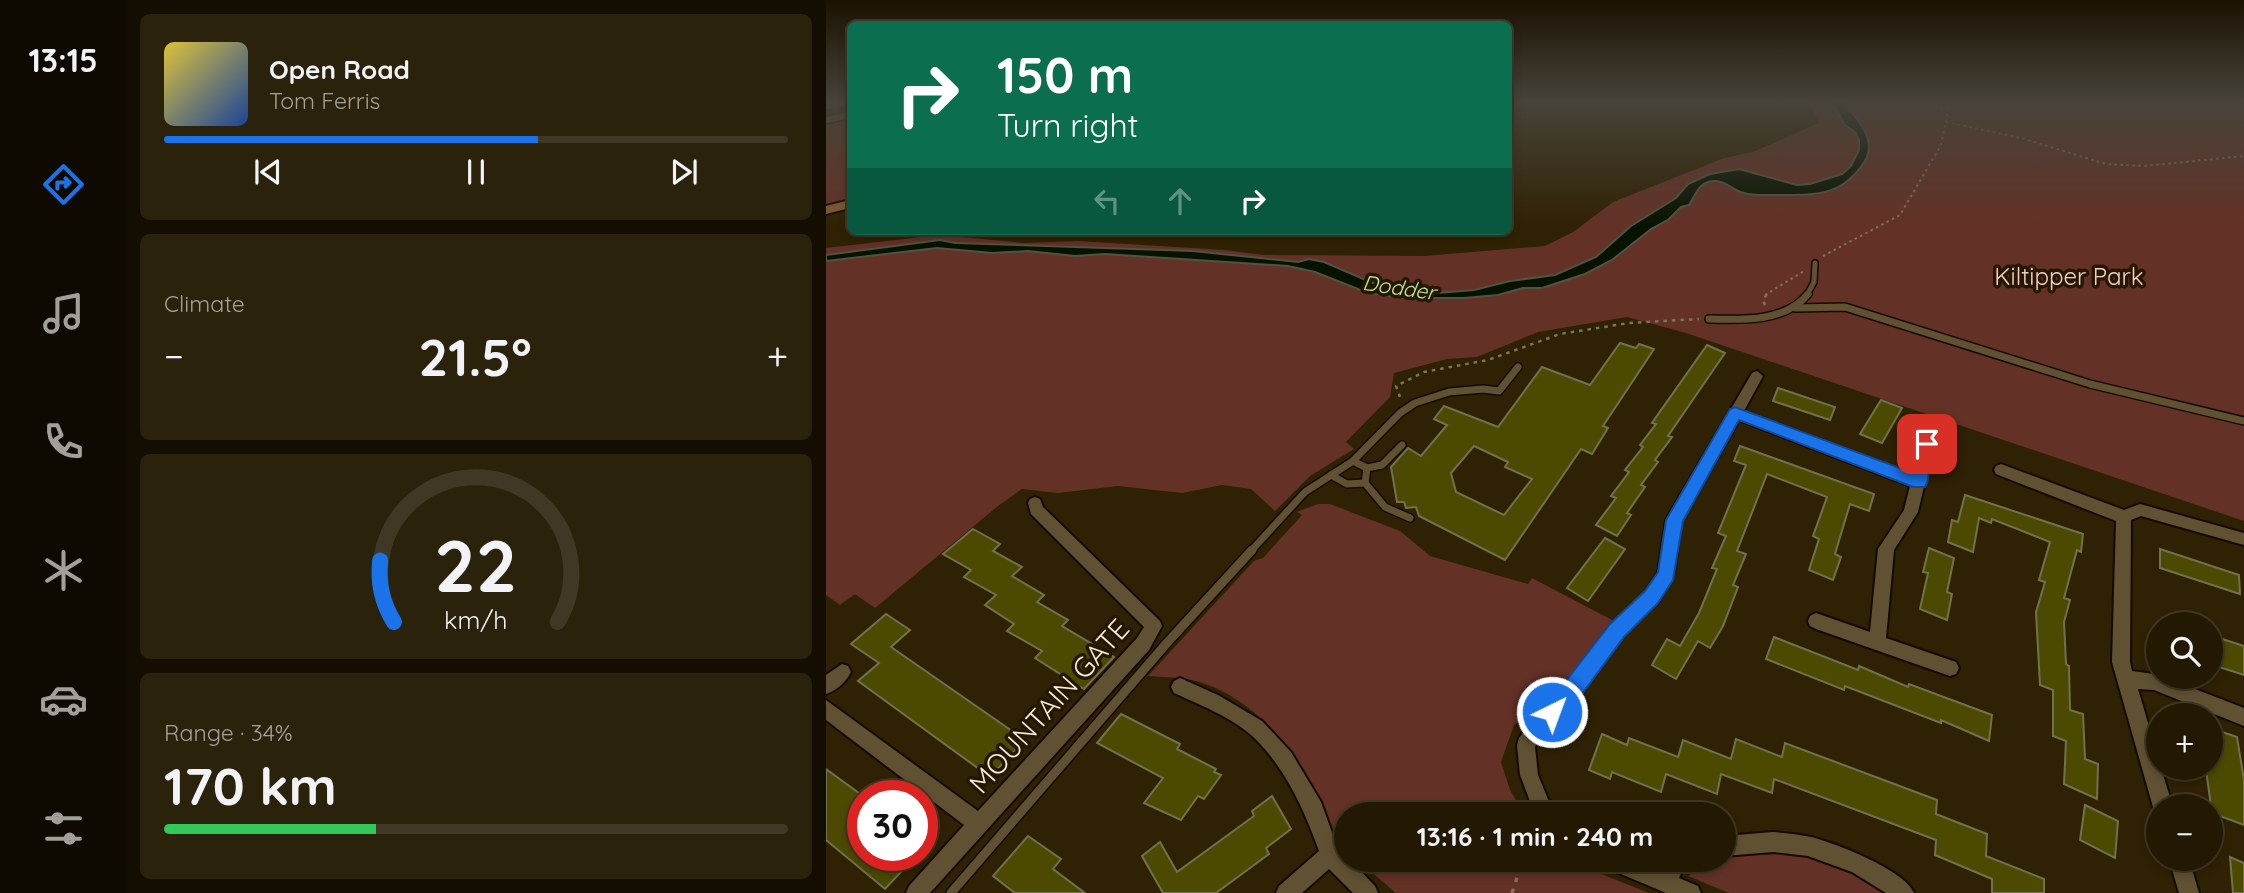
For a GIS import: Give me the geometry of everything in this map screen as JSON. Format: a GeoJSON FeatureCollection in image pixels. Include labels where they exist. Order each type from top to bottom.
{"type":"FeatureCollection","features":[{"type":"Feature","properties":{"kind":"main road"},"geometry":{"type":"LineString","coordinates":[[826,210],[847,205]]}},
{"type":"Feature","properties":{"kind":"street"},"geometry":{"type":"LineString","coordinates":[[1541,802],[1529,775],[1526,745],[1541,722],[1564,702],[1617,630],[1652,597],[1666,574],[1674,520],[1757,376]]}},
{"type":"Feature","properties":{"kind":"street"},"geometry":{"type":"LineString","coordinates":[[1735,413],[1919,483]]}},
{"type":"Feature","properties":{"kind":"street"},"geometry":{"type":"LineString","coordinates":[[1877,642],[1886,549],[1911,512],[1927,444]]}},
{"type":"Feature","properties":{"kind":"street"},"geometry":{"type":"LineString","coordinates":[[2001,470],[2124,517],[2140,510],[2244,539]]}},
{"type":"Feature","properties":{"kind":"street","name":"MOUNTAIN GATE"},"geometry":{"type":"LineString","coordinates":[[979,824],[1143,644],[1154,626],[1036,510],[1035,503]]}},
{"type":"Feature","properties":{"kind":"street"},"geometry":{"type":"LineString","coordinates":[[2124,517],[2121,663],[2159,794]]}},
{"type":"Feature","properties":{"kind":"street"},"geometry":{"type":"LineString","coordinates":[[1816,621],[1950,668]]}},
{"type":"Feature","properties":{"kind":"street"},"geometry":{"type":"LineString","coordinates":[[826,685],[842,672]]}},
{"type":"Feature","properties":{"kind":"street"},"geometry":{"type":"LineString","coordinates":[[2127,680],[2154,682],[2244,717]]}},
{"type":"Feature","properties":{"kind":"street"},"geometry":{"type":"LineString","coordinates":[[1180,687],[1212,701],[1256,727],[1284,759],[1314,809],[1330,855],[1368,893]]}},
{"type":"Feature","properties":{"kind":"street"},"geometry":{"type":"LineString","coordinates":[[826,709],[979,824],[916,893]]}},
{"type":"Feature","properties":{"kind":"street"},"geometry":{"type":"LineString","coordinates":[[1736,845],[1775,842],[1823,850],[1876,872],[1904,893]]}},
{"type":"Feature","properties":{"kind":"street"},"geometry":{"type":"LineString","coordinates":[[1286,893],[1330,855]]}},
{"type":"Feature","properties":{"kind":"street"},"geometry":{"type":"LineString","coordinates":[[2183,871],[2189,893]]}},
{"type":"Feature","properties":{"kind":"street"},"geometry":{"type":"LineString","coordinates":[[1640,872],[1691,893]]}},
{"type":"Feature","properties":{"kind":"street"},"geometry":{"type":"LineString","coordinates":[[1667,883],[1672,872]]}},
{"type":"Feature","properties":{"kind":"lane"},"geometry":{"type":"LineString","coordinates":[[1795,308],[1812,285],[1816,275],[1815,263]]}},
{"type":"Feature","properties":{"kind":"lane"},"geometry":{"type":"LineString","coordinates":[[1709,319],[1731,320],[1768,316],[1795,308],[1845,307],[2090,384],[2244,421]]}},
{"type":"Feature","properties":{"kind":"lane"},"geometry":{"type":"LineString","coordinates":[[951,893],[1275,522],[1305,492],[1353,461],[1410,407],[1449,392],[1483,389],[1499,391],[1518,367]]}},
{"type":"Feature","properties":{"kind":"lane"},"geometry":{"type":"LineString","coordinates":[[1353,461],[1367,468],[1382,466],[1402,445]]}},
{"type":"Feature","properties":{"kind":"lane"},"geometry":{"type":"LineString","coordinates":[[1367,468],[1365,483],[1385,507],[1410,518]]}},
{"type":"Feature","properties":{"kind":"lane"},"geometry":{"type":"LineString","coordinates":[[1331,475],[1340,483],[1355,486],[1365,483]]}},
{"type":"Feature","properties":{"kind":"path"},"geometry":{"type":"LineString","coordinates":[[1768,316],[1763,300],[1766,295],[1827,252],[1900,215],[1941,144]]}},
{"type":"Feature","properties":{"kind":"path"},"geometry":{"type":"LineString","coordinates":[[2040,144],[2106,164],[2144,166],[2244,156]]}},
{"type":"Feature","properties":{"kind":"path"},"geometry":{"type":"LineString","coordinates":[[1410,407],[1399,396],[1396,386],[1402,380],[1432,371],[1480,363],[1560,334],[1629,324],[1709,319]]}},
{"type":"Feature","properties":{"kind":"path"},"geometry":{"type":"LineString","coordinates":[[1512,893],[1519,872]]}},
{"type":"Feature","properties":{"kind":"green space"},"geometry":{"type":"Polygon","coordinates":[[[826,144],[847,144],[847,201],[826,206],[826,144]]]}},
{"type":"Feature","properties":{"kind":"green space","name":"Kiltipper Park"},"geometry":{"type":"Polygon","coordinates":[[[1772,144],[2244,144],[2244,521],[1686,333],[1627,317],[1538,332],[1477,357],[1447,359],[1394,373],[1390,397],[1346,442],[1354,449],[1310,476],[1275,511],[1251,489],[1222,485],[1182,493],[1118,486],[1058,493],[1022,489],[875,608],[855,594],[840,605],[826,595],[826,248],[939,235],[1025,243],[1078,241],[1264,255],[1424,256],[1545,246],[1573,232],[1613,202],[1724,158],[1753,152],[1772,144]]]}},
{"type":"Feature","properties":{"kind":"green space"},"geometry":{"type":"Polygon","coordinates":[[[1318,504],[1330,504],[1400,531],[1430,556],[1528,584],[1532,578],[1612,620],[1558,691],[1514,725],[1501,762],[1517,802],[1334,802],[1334,834],[1297,763],[1261,718],[1214,687],[1172,677],[1148,676],[1254,561],[1263,558],[1302,515],[1297,512],[1318,504]]]}},
{"type":"Feature","properties":{"kind":"green space"},"geometry":{"type":"Polygon","coordinates":[[[1791,853],[1852,870],[1890,893],[1729,893],[1688,876],[1694,872],[1736,872],[1736,856],[1791,853]]]}},
{"type":"Feature","properties":{"kind":"green space"},"geometry":{"type":"Polygon","coordinates":[[[1371,872],[1596,872],[1649,893],[1396,893],[1371,872]]]}},
{"type":"Feature","properties":{"kind":"water","name":"Dodder"},"geometry":{"type":"Polygon","coordinates":[[[1859,144],[1869,144],[1865,161],[1847,182],[1837,188],[1815,194],[1756,195],[1740,192],[1719,181],[1705,183],[1689,205],[1681,207],[1668,220],[1651,229],[1612,260],[1585,274],[1542,288],[1523,288],[1498,295],[1406,298],[1368,293],[1315,272],[1288,266],[1105,254],[1075,256],[1028,251],[992,253],[937,248],[826,261],[826,255],[940,240],[955,243],[1193,251],[1298,262],[1309,259],[1324,262],[1375,284],[1437,293],[1474,290],[1510,281],[1555,275],[1596,257],[1631,226],[1676,198],[1688,184],[1710,174],[1739,169],[1797,185],[1810,184],[1842,174],[1851,166],[1859,150],[1859,144]]]}},
{"type":"Feature","properties":{"kind":"building"},"geometry":{"type":"Polygon","coordinates":[[[1620,343],[1636,348],[1639,344],[1654,349],[1603,426],[1608,428],[1592,454],[1581,449],[1505,560],[1419,516],[1416,507],[1406,508],[1404,502],[1397,502],[1391,467],[1408,448],[1421,456],[1447,425],[1434,419],[1444,406],[1498,427],[1542,367],[1590,385],[1620,343]],[[1474,446],[1451,473],[1456,492],[1504,515],[1532,479],[1505,467],[1508,462],[1474,446]]]}},
{"type":"Feature","properties":{"kind":"building"},"geometry":{"type":"Polygon","coordinates":[[[1707,345],[1725,353],[1668,436],[1672,437],[1655,460],[1658,462],[1641,485],[1645,487],[1627,513],[1631,515],[1617,536],[1596,525],[1616,498],[1611,496],[1629,472],[1625,470],[1656,424],[1652,423],[1707,345]]]}},
{"type":"Feature","properties":{"kind":"building"},"geometry":{"type":"Polygon","coordinates":[[[1778,388],[1835,407],[1830,420],[1773,401],[1778,388]]]}},
{"type":"Feature","properties":{"kind":"building"},"geometry":{"type":"Polygon","coordinates":[[[1881,400],[1902,408],[1882,443],[1860,434],[1881,400]]]}},
{"type":"Feature","properties":{"kind":"building"},"geometry":{"type":"Polygon","coordinates":[[[1740,446],[1874,494],[1869,511],[1850,504],[1835,554],[1841,557],[1833,580],[1809,570],[1819,539],[1813,536],[1827,497],[1767,474],[1737,551],[1746,554],[1733,585],[1738,587],[1723,626],[1710,648],[1698,641],[1676,679],[1652,665],[1667,639],[1680,646],[1699,613],[1717,569],[1712,568],[1726,536],[1718,533],[1746,465],[1734,461],[1740,446]]]}},
{"type":"Feature","properties":{"kind":"building"},"geometry":{"type":"Polygon","coordinates":[[[1965,495],[2083,534],[2081,552],[2077,550],[2064,598],[2070,600],[2064,622],[2066,664],[2069,666],[2070,710],[2083,714],[2085,759],[2098,764],[2097,799],[2064,784],[2066,741],[2053,736],[2053,690],[2040,685],[2036,612],[2045,582],[2039,580],[2050,542],[1992,519],[1991,523],[1979,518],[1973,552],[1948,542],[1952,520],[1958,522],[1965,495]]]}},
{"type":"Feature","properties":{"kind":"building"},"geometry":{"type":"Polygon","coordinates":[[[973,529],[1000,544],[993,551],[1022,567],[1012,576],[1044,595],[1037,602],[1068,620],[1062,626],[1114,657],[1084,689],[1035,658],[1042,651],[1007,631],[1014,624],[985,605],[996,595],[964,577],[971,570],[943,554],[973,529]]]}},
{"type":"Feature","properties":{"kind":"building"},"geometry":{"type":"Polygon","coordinates":[[[1605,538],[1625,549],[1588,601],[1567,588],[1605,538]]]}},
{"type":"Feature","properties":{"kind":"building"},"geometry":{"type":"Polygon","coordinates":[[[1929,548],[1954,558],[1947,592],[1952,594],[1947,620],[1920,609],[1928,573],[1923,572],[1929,548]]]}},
{"type":"Feature","properties":{"kind":"building"},"geometry":{"type":"Polygon","coordinates":[[[2160,549],[2239,575],[2240,594],[2160,568],[2160,549]]]}},
{"type":"Feature","properties":{"kind":"building"},"geometry":{"type":"Polygon","coordinates":[[[886,614],[910,630],[891,647],[1025,740],[990,777],[858,681],[879,663],[851,644],[886,614]]]}},
{"type":"Feature","properties":{"kind":"building"},"geometry":{"type":"Polygon","coordinates":[[[1774,637],[1858,670],[1859,666],[1908,687],[1909,684],[1992,715],[1989,741],[1941,720],[1941,723],[1845,686],[1844,690],[1766,659],[1774,637]]]}},
{"type":"Feature","properties":{"kind":"building"},"geometry":{"type":"Polygon","coordinates":[[[2223,639],[2244,646],[2244,675],[2223,668],[2223,639]]]}},
{"type":"Feature","properties":{"kind":"building"},"geometry":{"type":"Polygon","coordinates":[[[1121,714],[1180,744],[1177,749],[1216,769],[1214,772],[1221,775],[1204,799],[1198,796],[1181,820],[1144,803],[1163,778],[1097,743],[1121,714]]]}},
{"type":"Feature","properties":{"kind":"building"},"geometry":{"type":"Polygon","coordinates":[[[2223,732],[2237,737],[2244,780],[2244,825],[2223,817],[2223,794],[2209,794],[2207,780],[2223,780],[2223,732]]]}},
{"type":"Feature","properties":{"kind":"building"},"geometry":{"type":"Polygon","coordinates":[[[1602,734],[1627,745],[1629,738],[1678,757],[1683,740],[1731,759],[1736,739],[1782,757],[1785,743],[1937,800],[1936,814],[1987,834],[1986,856],[2044,879],[2044,893],[1992,893],[1992,879],[1935,855],[1936,840],[1774,779],[1772,793],[1721,774],[1717,794],[1666,774],[1661,792],[1612,772],[1610,779],[1589,770],[1602,734]]]}},
{"type":"Feature","properties":{"kind":"building"},"geometry":{"type":"Polygon","coordinates":[[[826,769],[847,784],[847,857],[826,840],[826,769]]]}},
{"type":"Feature","properties":{"kind":"building"},"geometry":{"type":"Polygon","coordinates":[[[1272,796],[1291,829],[1266,848],[1269,854],[1216,893],[1163,893],[1142,856],[1160,842],[1177,872],[1254,816],[1252,811],[1272,796]]]}},
{"type":"Feature","properties":{"kind":"building"},"geometry":{"type":"Polygon","coordinates":[[[2085,805],[2118,821],[2115,858],[2080,840],[2085,805]]]}},
{"type":"Feature","properties":{"kind":"building"},"geometry":{"type":"Polygon","coordinates":[[[1028,836],[1061,859],[1053,869],[1085,893],[1015,893],[993,876],[1028,836]]]}},
{"type":"Feature","properties":{"kind":"building"},"geometry":{"type":"Polygon","coordinates":[[[2230,857],[2244,863],[2244,893],[2233,893],[2230,857]]]}},
{"type":"Feature","properties":{"kind":"building"},"geometry":{"type":"Polygon","coordinates":[[[863,871],[902,871],[885,889],[863,871]]]}},
{"type":"Feature","properties":{"kind":"route"},"geometry":{"type":"LineString","coordinates":[[1552,712],[1564,702],[1617,630],[1652,597],[1666,574],[1674,520],[1735,413],[1919,483],[1927,444]]}}]}
